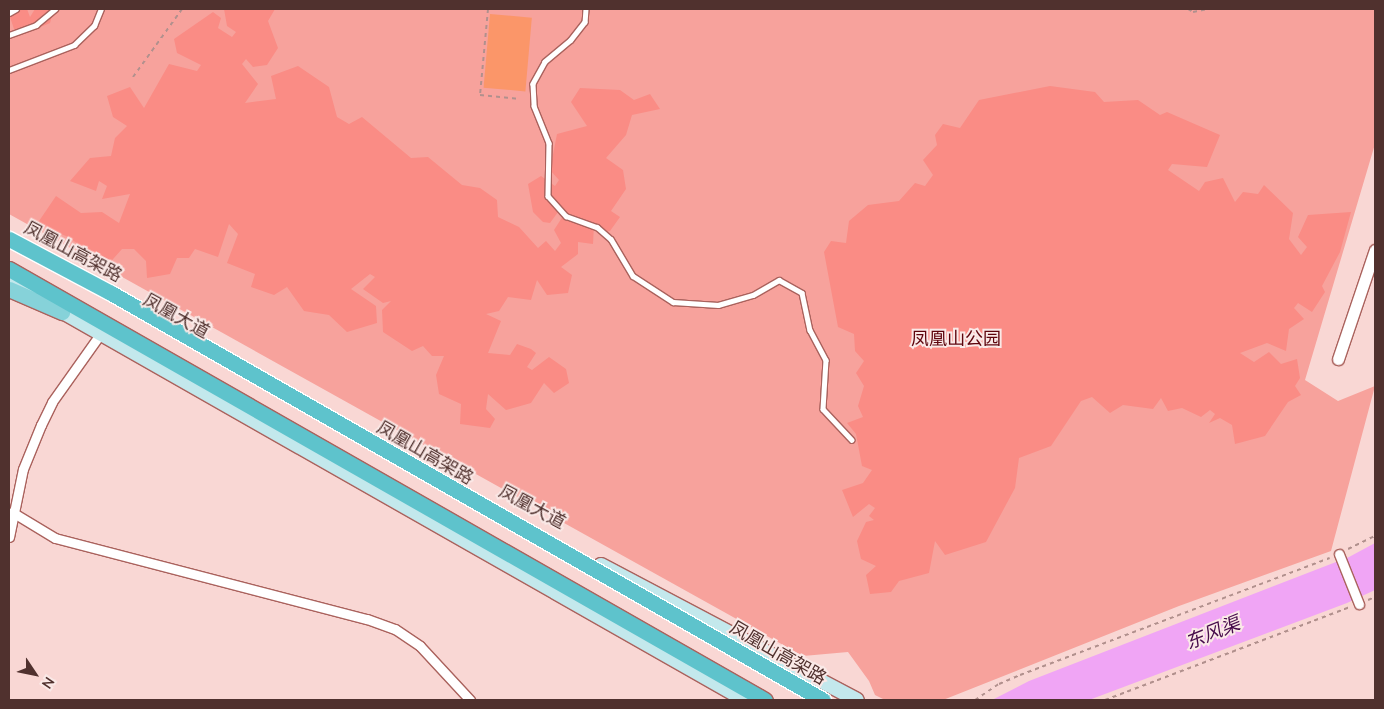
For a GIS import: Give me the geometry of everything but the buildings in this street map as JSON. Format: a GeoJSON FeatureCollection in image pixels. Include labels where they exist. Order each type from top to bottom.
{"type":"FeatureCollection","features":[{"type":"Feature","properties":{"kind":"highway","name":"凤凰山高架路"},"geometry":{"type":"LineString","coordinates":[[9,239],[111,293],[823,700]]}},
{"type":"Feature","properties":{"kind":"highway"},"geometry":{"type":"LineString","coordinates":[[9,269],[765,700]]}},
{"type":"Feature","properties":{"kind":"main road","name":"凤凰大道"},"geometry":{"type":"LineString","coordinates":[[9,243],[144,321],[856,700]]}},
{"type":"Feature","properties":{"kind":"main road"},"geometry":{"type":"LineString","coordinates":[[9,280],[62,312],[746,700]]}},
{"type":"Feature","properties":{"kind":"main road"},"geometry":{"type":"LineString","coordinates":[[9,289],[62,312]]}},
{"type":"Feature","properties":{"kind":"street"},"geometry":{"type":"LineString","coordinates":[[1338,359],[1375,250]]}},
{"type":"Feature","properties":{"kind":"street"},"geometry":{"type":"LineString","coordinates":[[9,537],[12,512],[23,470],[52,402],[101,333]]}},
{"type":"Feature","properties":{"kind":"street"},"geometry":{"type":"LineString","coordinates":[[12,512],[55,538],[367,619],[395,629],[420,646],[470,700]]}},
{"type":"Feature","properties":{"kind":"street"},"geometry":{"type":"LineString","coordinates":[[1339,554],[1359,604]]}},
{"type":"Feature","properties":{"kind":"lane"},"geometry":{"type":"LineString","coordinates":[[9,13],[16,9]]}},
{"type":"Feature","properties":{"kind":"lane"},"geometry":{"type":"LineString","coordinates":[[9,35],[36,25],[55,9]]}},
{"type":"Feature","properties":{"kind":"lane"},"geometry":{"type":"LineString","coordinates":[[9,70],[74,45],[94,26],[101,9]]}},
{"type":"Feature","properties":{"kind":"lane"},"geometry":{"type":"LineString","coordinates":[[586,9],[585,22],[571,40],[545,62],[533,84],[534,106],[549,143],[548,196],[566,216],[597,227],[611,239],[633,276],[673,302],[718,306],[753,295],[779,280],[802,293],[810,330],[826,360],[824,409],[852,440]]}},
{"type":"Feature","properties":{"kind":"path"},"geometry":{"type":"LineString","coordinates":[[133,77],[182,9]]}},
{"type":"Feature","properties":{"kind":"path"},"geometry":{"type":"LineString","coordinates":[[488,9],[480,95],[520,99]]}},
{"type":"Feature","properties":{"kind":"path"},"geometry":{"type":"LineString","coordinates":[[1188,9],[1193,12],[1208,9]]}},
{"type":"Feature","properties":{"kind":"path"},"geometry":{"type":"LineString","coordinates":[[975,700],[999,684],[1020,675],[1339,554],[1375,536]]}},
{"type":"Feature","properties":{"kind":"path"},"geometry":{"type":"LineString","coordinates":[[1105,700],[1375,597]]}},
{"type":"Feature","properties":{"kind":"green space","name":"凤凰山公园"},"geometry":{"type":"Polygon","coordinates":[[[9,9],[1375,9],[1375,144],[1305,380],[1338,401],[1375,386],[1331,551],[1179,606],[943,700],[885,700],[875,695],[869,681],[848,652],[803,656],[9,214],[9,9]]]}},
{"type":"Feature","properties":{"kind":"green space"},"geometry":{"type":"Polygon","coordinates":[[[18,9],[27,9],[30,17],[35,9],[54,9],[50,23],[26,33],[14,29],[9,14],[18,9]]]}},
{"type":"Feature","properties":{"kind":"green space"},"geometry":{"type":"Polygon","coordinates":[[[224,9],[275,9],[268,21],[278,48],[267,65],[253,67],[246,59],[242,64],[258,84],[245,103],[276,99],[271,76],[298,66],[329,87],[337,117],[349,124],[362,117],[411,158],[428,157],[462,185],[480,188],[497,200],[498,217],[519,227],[538,248],[546,241],[555,251],[561,243],[554,230],[563,216],[558,212],[550,223],[543,222],[533,212],[528,184],[541,176],[555,186],[559,180],[550,170],[557,134],[587,126],[571,102],[580,88],[620,90],[634,100],[650,94],[660,109],[632,115],[626,135],[606,158],[623,170],[626,189],[611,211],[620,217],[610,231],[601,233],[594,225],[593,244],[578,242],[578,254],[561,267],[572,275],[568,293],[547,295],[537,280],[531,300],[508,297],[499,311],[486,314],[501,321],[488,353],[510,355],[517,344],[531,349],[536,353],[527,367],[532,370],[549,357],[566,369],[569,383],[554,393],[544,383],[531,403],[506,410],[488,394],[486,409],[495,419],[490,428],[460,424],[461,404],[439,394],[436,375],[444,356],[432,356],[423,346],[412,351],[383,332],[382,310],[391,301],[383,303],[363,289],[375,277],[370,274],[351,289],[376,306],[377,323],[347,332],[329,315],[304,311],[287,287],[274,295],[251,287],[255,274],[227,263],[238,234],[229,224],[218,257],[195,249],[189,258],[177,258],[170,274],[147,278],[146,261],[134,249],[122,249],[106,267],[88,251],[76,251],[77,243],[66,236],[37,224],[56,196],[81,213],[102,212],[119,223],[130,194],[102,199],[107,186],[99,181],[96,191],[70,181],[90,158],[111,156],[115,138],[127,126],[113,117],[107,96],[130,87],[144,108],[169,64],[197,71],[201,65],[177,53],[174,39],[213,12],[221,18],[218,28],[232,37],[236,32],[227,26],[224,9]]]}},
{"type":"Feature","properties":{"kind":"green space"},"geometry":{"type":"Polygon","coordinates":[[[1050,86],[1095,92],[1104,102],[1138,100],[1160,115],[1167,112],[1220,135],[1207,167],[1172,164],[1168,170],[1199,191],[1205,182],[1223,178],[1235,202],[1243,192],[1258,194],[1264,185],[1293,213],[1289,239],[1301,255],[1307,247],[1298,237],[1308,215],[1351,212],[1340,252],[1322,286],[1325,292],[1312,312],[1298,303],[1294,308],[1304,319],[1289,329],[1286,351],[1267,343],[1240,353],[1254,362],[1269,352],[1281,364],[1297,359],[1300,378],[1295,386],[1301,395],[1288,402],[1265,436],[1235,444],[1232,425],[1220,418],[1209,423],[1215,414],[1210,410],[1201,417],[1182,408],[1168,411],[1161,398],[1153,409],[1123,405],[1110,413],[1092,397],[1081,401],[1051,446],[1019,458],[1015,488],[986,542],[945,555],[935,541],[929,573],[899,581],[891,592],[870,594],[866,575],[876,566],[861,559],[857,541],[866,522],[874,520],[869,516],[875,508],[869,504],[853,517],[842,490],[863,483],[872,470],[862,466],[856,434],[847,423],[863,417],[858,406],[864,386],[856,373],[864,361],[855,351],[854,334],[838,327],[824,252],[831,241],[846,243],[849,221],[868,205],[899,201],[915,183],[925,186],[933,175],[923,160],[937,145],[935,135],[943,124],[960,128],[979,100],[1050,86]]]}},
{"type":"Feature","properties":{"kind":"water","name":"东风渠"},"geometry":{"type":"Polygon","coordinates":[[[1375,543],[1375,590],[1347,603],[1089,700],[992,700],[1029,681],[1349,557],[1375,543]]]}}]}
